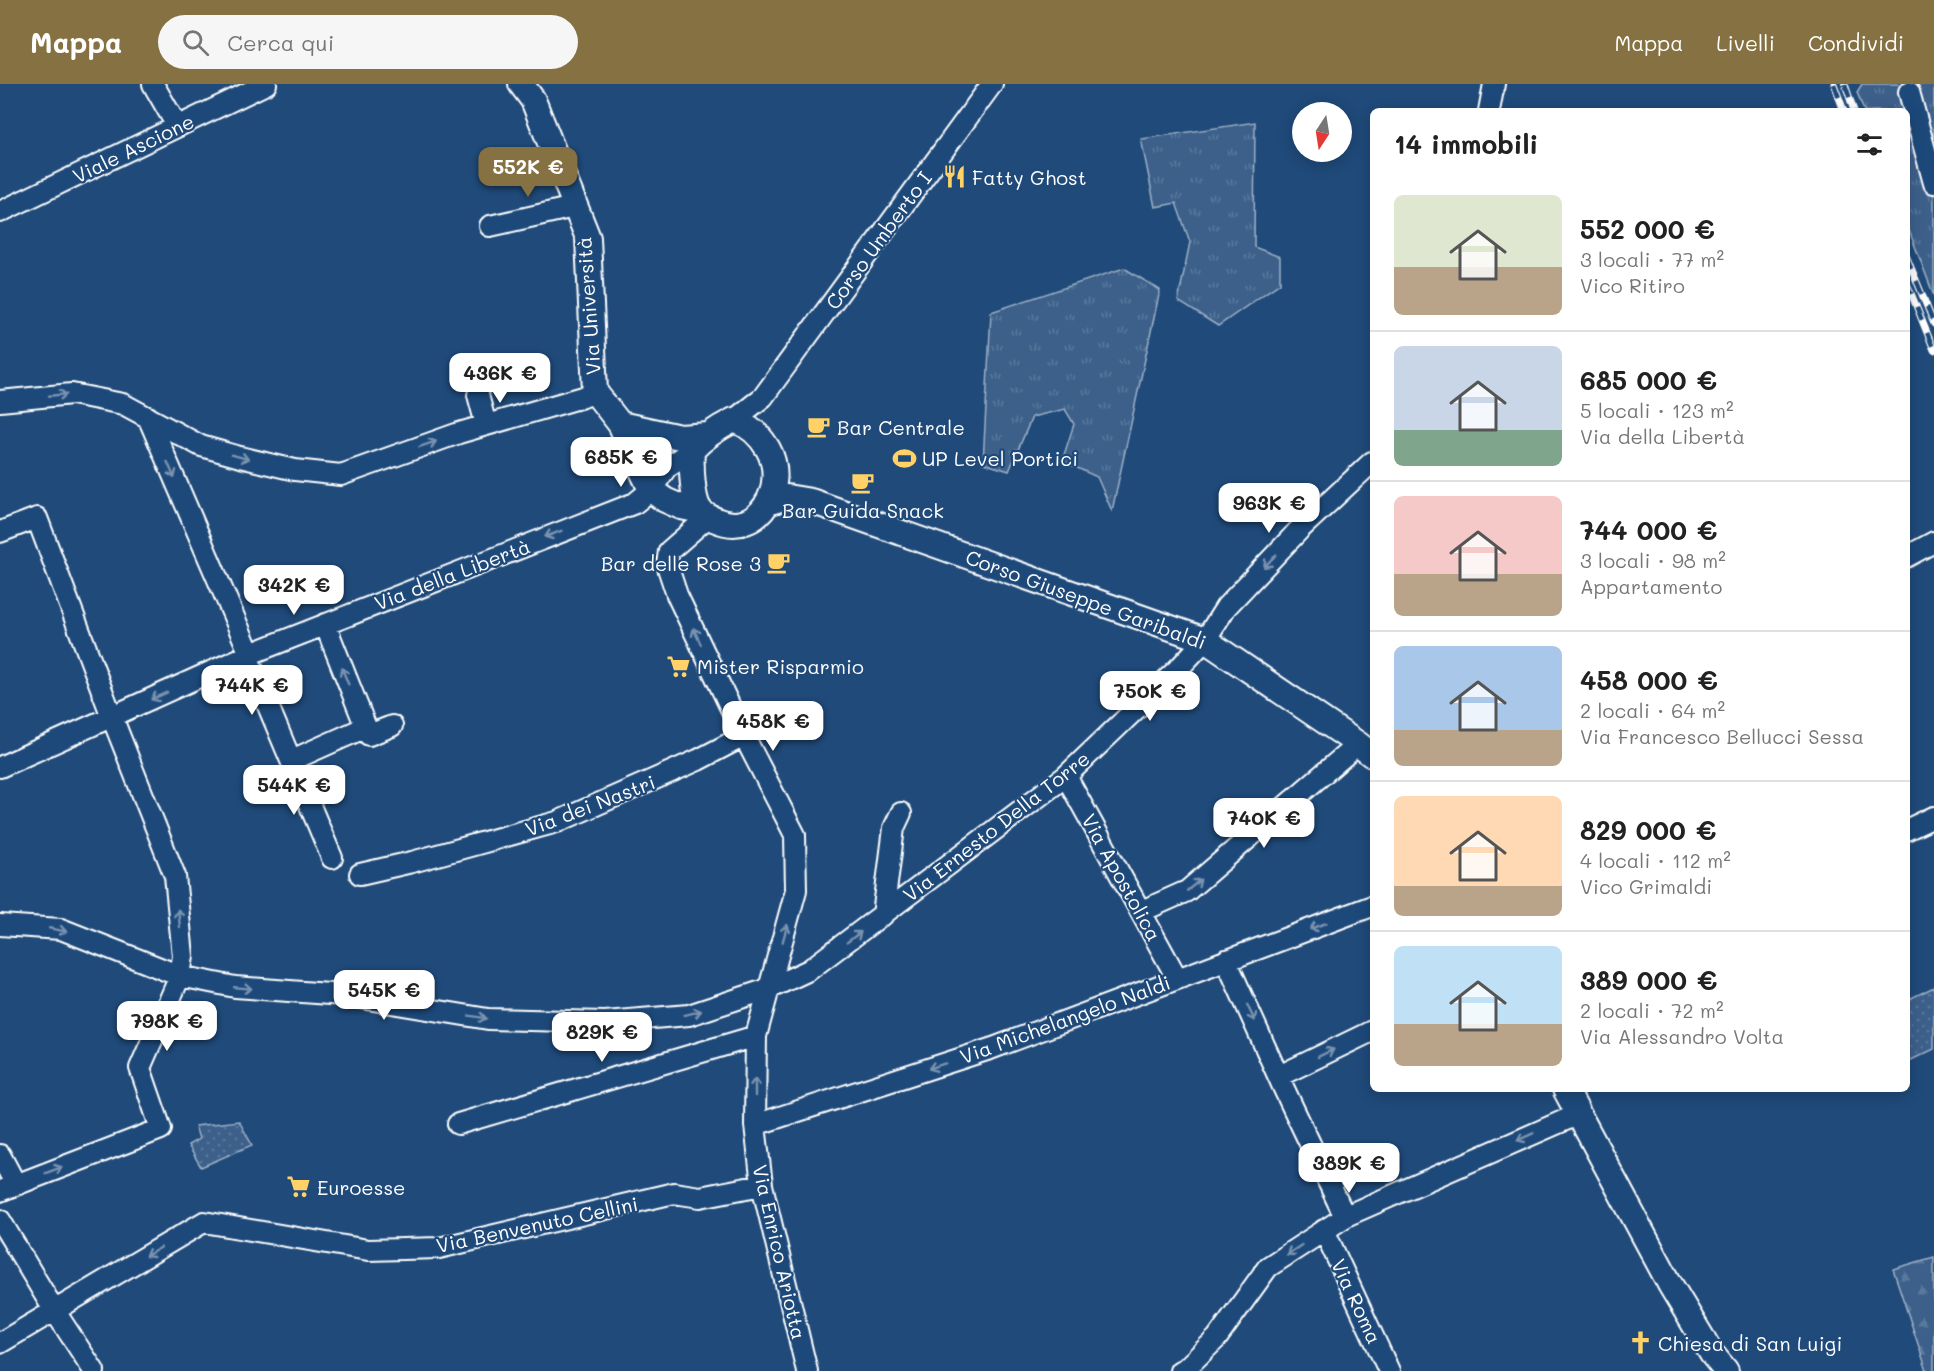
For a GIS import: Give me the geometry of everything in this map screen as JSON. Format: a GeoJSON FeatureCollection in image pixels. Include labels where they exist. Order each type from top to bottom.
{"type":"FeatureCollection","features":[{"type":"Feature","properties":{"kind":"main road","name":"Via Università"},"geometry":{"type":"LineString","coordinates":[[521,84],[533,100],[588,238],[595,392],[620,424],[651,490]]}},
{"type":"Feature","properties":{"kind":"main road"},"geometry":{"type":"LineString","coordinates":[[620,424],[700,442],[734,420],[744,423],[762,438],[772,456],[775,480],[767,503],[761,513],[739,524],[722,522],[681,507],[651,490]]}},
{"type":"Feature","properties":{"kind":"main road"},"geometry":{"type":"LineString","coordinates":[[700,442],[695,494],[704,514]]}},
{"type":"Feature","properties":{"kind":"main road","name":"Corso Giuseppe Garibaldi"},"geometry":{"type":"LineString","coordinates":[[774,470],[789,485],[811,501]]}},
{"type":"Feature","properties":{"kind":"main road","name":"Corso Giuseppe Garibaldi"},"geometry":{"type":"LineString","coordinates":[[767,503],[787,497],[811,501],[1205,640],[1365,750]]}},
{"type":"Feature","properties":{"kind":"main road"},"geometry":{"type":"LineString","coordinates":[[1567,1092],[1671,1286],[1712,1354],[1726,1371]]}},
{"type":"Feature","properties":{"kind":"street"},"geometry":{"type":"LineString","coordinates":[[153,84],[177,126]]}},
{"type":"Feature","properties":{"kind":"street","name":"Viale Ascione"},"geometry":{"type":"LineString","coordinates":[[0,212],[266,84]]}},
{"type":"Feature","properties":{"kind":"street","name":"Corso Umberto I"},"geometry":{"type":"LineString","coordinates":[[734,420],[764,397],[992,84]]}},
{"type":"Feature","properties":{"kind":"street"},"geometry":{"type":"LineString","coordinates":[[1490,108],[1494,84]]}},
{"type":"Feature","properties":{"kind":"street"},"geometry":{"type":"LineString","coordinates":[[1909,92],[1934,183]]}},
{"type":"Feature","properties":{"kind":"street"},"geometry":{"type":"LineString","coordinates":[[490,226],[574,207]]}},
{"type":"Feature","properties":{"kind":"street"},"geometry":{"type":"LineString","coordinates":[[0,401],[72,394],[123,404],[201,446],[240,458],[295,470],[341,475],[459,433],[595,392]]}},
{"type":"Feature","properties":{"kind":"street"},"geometry":{"type":"LineString","coordinates":[[478,394],[486,425]]}},
{"type":"Feature","properties":{"kind":"street","name":"Corso Umberto I"},"geometry":{"type":"LineString","coordinates":[[756,433],[764,397]]}},
{"type":"Feature","properties":{"kind":"street"},"geometry":{"type":"LineString","coordinates":[[148,417],[332,858]]}},
{"type":"Feature","properties":{"kind":"street"},"geometry":{"type":"LineString","coordinates":[[651,490],[667,467],[700,442]]}},
{"type":"Feature","properties":{"kind":"street","name":"Via Ernesto Della Torre"},"geometry":{"type":"LineString","coordinates":[[0,925],[61,929],[180,976],[235,987],[343,995],[488,1019],[605,1022],[689,1015],[768,989],[809,970],[1066,776],[1181,666],[1205,640],[1226,607],[1298,531],[1370,464]]}},
{"type":"Feature","properties":{"kind":"street","name":"Via della Libertà"},"geometry":{"type":"LineString","coordinates":[[0,767],[249,655],[635,503],[651,490]]}},
{"type":"Feature","properties":{"kind":"street","name":"Via Enrico Ariotta"},"geometry":{"type":"LineString","coordinates":[[704,514],[669,550],[667,565],[677,595],[744,736],[795,835],[796,890],[756,1036],[755,1125],[762,1185],[807,1371]]}},
{"type":"Feature","properties":{"kind":"street"},"geometry":{"type":"LineString","coordinates":[[0,532],[37,518],[175,876],[183,956],[180,976],[140,1068],[160,1129],[8,1188],[0,1155]]}},
{"type":"Feature","properties":{"kind":"street"},"geometry":{"type":"LineString","coordinates":[[1910,555],[1934,542]]}},
{"type":"Feature","properties":{"kind":"street"},"geometry":{"type":"LineString","coordinates":[[325,624],[369,735],[392,726]]}},
{"type":"Feature","properties":{"kind":"street"},"geometry":{"type":"LineString","coordinates":[[292,760],[366,727]]}},
{"type":"Feature","properties":{"kind":"street","name":"Via dei Nastri"},"geometry":{"type":"LineString","coordinates":[[360,874],[557,822],[698,760],[744,736]]}},
{"type":"Feature","properties":{"kind":"street"},"geometry":{"type":"LineString","coordinates":[[1142,911],[1187,891],[1365,750]]}},
{"type":"Feature","properties":{"kind":"street","name":"Via Apostolica"},"geometry":{"type":"LineString","coordinates":[[1066,776],[1178,978]]}},
{"type":"Feature","properties":{"kind":"street"},"geometry":{"type":"LineString","coordinates":[[884,915],[894,828],[901,813]]}},
{"type":"Feature","properties":{"kind":"street"},"geometry":{"type":"LineString","coordinates":[[1910,828],[1934,817]]}},
{"type":"Feature","properties":{"kind":"street","name":"Via Michelangelo Naldi"},"geometry":{"type":"LineString","coordinates":[[755,1125],[993,1048],[1370,907]]}},
{"type":"Feature","properties":{"kind":"street"},"geometry":{"type":"LineString","coordinates":[[1226,960],[1345,1217]]}},
{"type":"Feature","properties":{"kind":"street"},"geometry":{"type":"LineString","coordinates":[[1280,1076],[1370,1032]]}},
{"type":"Feature","properties":{"kind":"street"},"geometry":{"type":"LineString","coordinates":[[458,1124],[756,1036]]}},
{"type":"Feature","properties":{"kind":"street"},"geometry":{"type":"LineString","coordinates":[[1180,1371],[1217,1338],[1269,1267],[1324,1230],[1345,1217],[1579,1114]]}},
{"type":"Feature","properties":{"kind":"street","name":"Via Benvenuto Cellini"},"geometry":{"type":"LineString","coordinates":[[54,1310],[204,1222],[368,1250],[439,1248],[674,1193],[700,1197],[762,1185]]}},
{"type":"Feature","properties":{"kind":"street"},"geometry":{"type":"LineString","coordinates":[[0,1220],[94,1371]]}},
{"type":"Feature","properties":{"kind":"street","name":"Via Roma"},"geometry":{"type":"LineString","coordinates":[[1324,1230],[1389,1371]]}},
{"type":"Feature","properties":{"kind":"street"},"geometry":{"type":"LineString","coordinates":[[0,1343],[54,1310]]}},
{"type":"Feature","properties":{"kind":"green space"},"geometry":{"type":"Polygon","coordinates":[[[1862,84],[1934,84],[1934,296],[1910,233],[1910,108],[1863,108],[1857,92],[1862,84]]]}},
{"type":"Feature","properties":{"kind":"green space"},"geometry":{"type":"Polygon","coordinates":[[[1255,122],[1254,247],[1280,257],[1280,283],[1218,326],[1178,301],[1190,242],[1176,203],[1155,207],[1141,139],[1255,122]]]}},
{"type":"Feature","properties":{"kind":"green space"},"geometry":{"type":"Polygon","coordinates":[[[1124,268],[1160,290],[1112,511],[1097,477],[1062,461],[1074,424],[1065,409],[1032,417],[1009,471],[983,463],[991,312],[1124,268]]]}},
{"type":"Feature","properties":{"kind":"green space"},"geometry":{"type":"Polygon","coordinates":[[[1934,987],[1934,1049],[1910,1061],[1910,999],[1934,987]]]}},
{"type":"Feature","properties":{"kind":"green space"},"geometry":{"type":"Polygon","coordinates":[[[239,1121],[252,1145],[201,1167],[188,1145],[199,1139],[195,1126],[239,1121]]]}},
{"type":"Feature","properties":{"kind":"green space"},"geometry":{"type":"Polygon","coordinates":[[[1934,1257],[1934,1371],[1927,1371],[1893,1269],[1934,1257]]]}},
{"type":"Feature","properties":{"kind":"railway"},"geometry":{"type":"LineString","coordinates":[[1834,84],[1843,108]]}},
{"type":"Feature","properties":{"kind":"railway"},"geometry":{"type":"LineString","coordinates":[[1845,84],[1853,108]]}},
{"type":"Feature","properties":{"kind":"railway"},"geometry":{"type":"LineString","coordinates":[[1910,265],[1934,324]]}},
{"type":"Feature","properties":{"kind":"railway"},"geometry":{"type":"LineString","coordinates":[[1910,291],[1934,350]]}},
{"type":"Feature","properties":{"kind":"place","name":"Fatty Ghost"},"geometry":{"type":"Point","coordinates":[954,177]}},
{"type":"Feature","properties":{"kind":"place","name":"Bar Centrale"},"geometry":{"type":"Point","coordinates":[819,427]}},
{"type":"Feature","properties":{"kind":"place","name":"UP Level Portici"},"geometry":{"type":"Point","coordinates":[904,458]}},
{"type":"Feature","properties":{"kind":"place","name":"Bar Guida Snack"},"geometry":{"type":"Point","coordinates":[863,483]}},
{"type":"Feature","properties":{"kind":"place","name":"Bar delle Rose 3"},"geometry":{"type":"Point","coordinates":[779,563]}},
{"type":"Feature","properties":{"kind":"place","name":"Mister Risparmio"},"geometry":{"type":"Point","coordinates":[679,666]}},
{"type":"Feature","properties":{"kind":"place","name":"Euroesse"},"geometry":{"type":"Point","coordinates":[299,1187]}},
{"type":"Feature","properties":{"kind":"place","name":"Chiesa di San Luigi"},"geometry":{"type":"Point","coordinates":[1640,1343]}}]}
